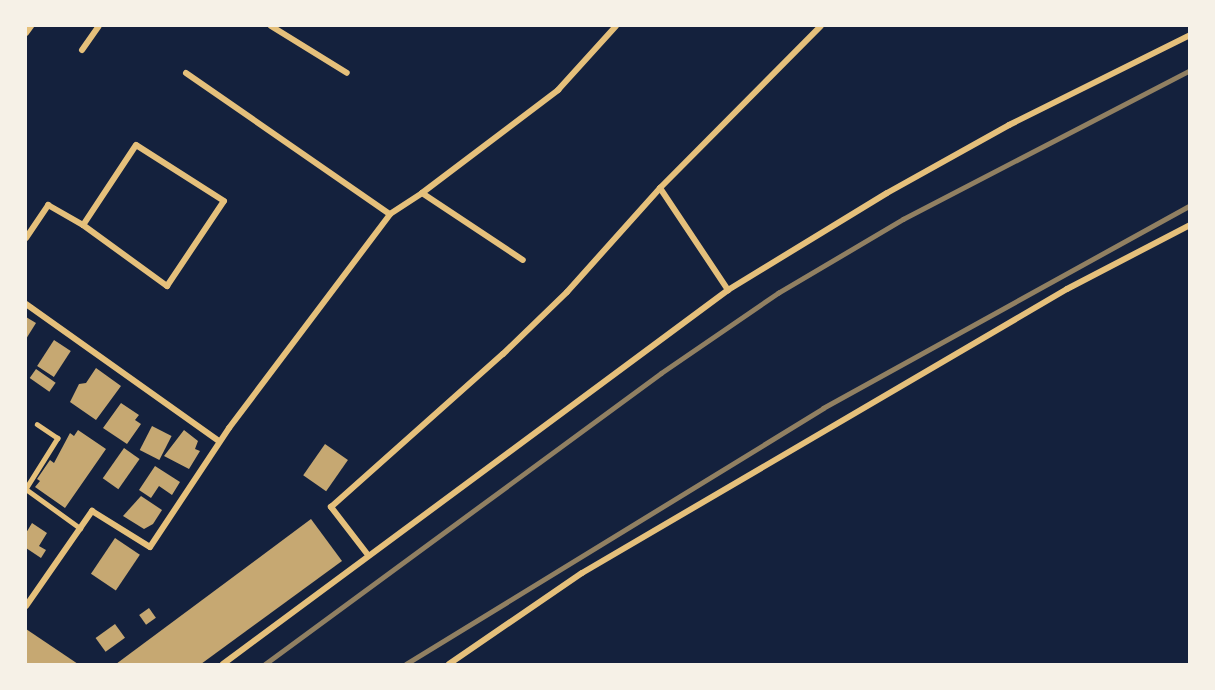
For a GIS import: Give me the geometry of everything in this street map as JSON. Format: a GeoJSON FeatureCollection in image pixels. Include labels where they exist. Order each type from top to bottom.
{"type":"FeatureCollection","features":[{"type":"Feature","properties":{"kind":"street"},"geometry":{"type":"LineString","coordinates":[[26,33],[31,26]]}},
{"type":"Feature","properties":{"kind":"street"},"geometry":{"type":"LineString","coordinates":[[82,50],[99,26]]}},
{"type":"Feature","properties":{"kind":"street"},"geometry":{"type":"LineString","coordinates":[[272,26],[347,73]]}},
{"type":"Feature","properties":{"kind":"street"},"geometry":{"type":"LineString","coordinates":[[26,606],[92,511],[150,547],[219,441],[390,214],[422,193],[558,90],[616,26]]}},
{"type":"Feature","properties":{"kind":"street"},"geometry":{"type":"LineString","coordinates":[[369,555],[331,507],[503,354],[567,292],[660,188],[820,26]]}},
{"type":"Feature","properties":{"kind":"street"},"geometry":{"type":"LineString","coordinates":[[223,664],[728,290],[897,187],[1009,125],[1190,35]]}},
{"type":"Feature","properties":{"kind":"street"},"geometry":{"type":"LineString","coordinates":[[186,73],[390,214]]}},
{"type":"Feature","properties":{"kind":"street"},"geometry":{"type":"LineString","coordinates":[[26,238],[48,205],[83,225],[167,286],[224,201],[136,145],[83,225]]}},
{"type":"Feature","properties":{"kind":"street"},"geometry":{"type":"LineString","coordinates":[[660,188],[728,290]]}},
{"type":"Feature","properties":{"kind":"street"},"geometry":{"type":"LineString","coordinates":[[422,193],[523,260]]}},
{"type":"Feature","properties":{"kind":"street"},"geometry":{"type":"LineString","coordinates":[[449,664],[582,573],[1067,289],[1190,225]]}},
{"type":"Feature","properties":{"kind":"street"},"geometry":{"type":"LineString","coordinates":[[26,304],[219,441]]}},
{"type":"Feature","properties":{"kind":"lane"},"geometry":{"type":"LineString","coordinates":[[37,424],[58,438],[26,489],[80,528]]}},
{"type":"Feature","properties":{"kind":"building"},"geometry":{"type":"Polygon","coordinates":[[[26,317],[36,323],[26,339],[26,317]]]}},
{"type":"Feature","properties":{"kind":"building"},"geometry":{"type":"Polygon","coordinates":[[[54,340],[71,351],[54,377],[37,366],[54,340]]]}},
{"type":"Feature","properties":{"kind":"building"},"geometry":{"type":"Polygon","coordinates":[[[96,368],[121,386],[96,420],[70,402],[79,384],[86,383],[96,368]]]}},
{"type":"Feature","properties":{"kind":"building"},"geometry":{"type":"Polygon","coordinates":[[[36,369],[56,383],[49,392],[30,378],[36,369]]]}},
{"type":"Feature","properties":{"kind":"building"},"geometry":{"type":"Polygon","coordinates":[[[121,403],[139,415],[135,420],[141,424],[127,444],[103,428],[121,403]]]}},
{"type":"Feature","properties":{"kind":"building"},"geometry":{"type":"Polygon","coordinates":[[[152,426],[172,436],[159,460],[140,450],[152,426]]]}},
{"type":"Feature","properties":{"kind":"building"},"geometry":{"type":"Polygon","coordinates":[[[78,430],[106,449],[65,508],[35,487],[40,481],[37,479],[50,460],[54,463],[70,433],[74,436],[78,430]]]}},
{"type":"Feature","properties":{"kind":"building"},"geometry":{"type":"Polygon","coordinates":[[[184,430],[198,441],[195,449],[200,451],[189,469],[164,456],[184,430]]]}},
{"type":"Feature","properties":{"kind":"building"},"geometry":{"type":"Polygon","coordinates":[[[325,444],[348,460],[326,491],[303,475],[325,444]]]}},
{"type":"Feature","properties":{"kind":"building"},"geometry":{"type":"Polygon","coordinates":[[[124,448],[140,459],[118,489],[103,478],[124,448]]]}},
{"type":"Feature","properties":{"kind":"building"},"geometry":{"type":"Polygon","coordinates":[[[155,466],[180,482],[172,495],[159,486],[151,498],[139,490],[155,466]]]}},
{"type":"Feature","properties":{"kind":"building"},"geometry":{"type":"Polygon","coordinates":[[[141,496],[162,510],[153,524],[144,529],[123,516],[141,496]]]}},
{"type":"Feature","properties":{"kind":"building"},"geometry":{"type":"Polygon","coordinates":[[[311,519],[342,561],[201,664],[116,664],[311,519]]]}},
{"type":"Feature","properties":{"kind":"building"},"geometry":{"type":"Polygon","coordinates":[[[32,523],[47,533],[39,546],[46,550],[41,558],[26,548],[26,533],[32,523]]]}},
{"type":"Feature","properties":{"kind":"building"},"geometry":{"type":"Polygon","coordinates":[[[115,538],[140,555],[116,590],[91,574],[115,538]]]}},
{"type":"Feature","properties":{"kind":"building"},"geometry":{"type":"Polygon","coordinates":[[[149,608],[156,618],[146,625],[139,615],[149,608]]]}},
{"type":"Feature","properties":{"kind":"building"},"geometry":{"type":"Polygon","coordinates":[[[115,624],[125,638],[106,652],[96,638],[115,624]]]}},
{"type":"Feature","properties":{"kind":"building"},"geometry":{"type":"Polygon","coordinates":[[[26,629],[78,664],[26,664],[26,629]]]}},
{"type":"Feature","properties":{"kind":"railway"},"geometry":{"type":"LineString","coordinates":[[265,664],[661,373],[778,293],[903,219],[1190,70]]}},
{"type":"Feature","properties":{"kind":"railway"},"geometry":{"type":"LineString","coordinates":[[406,664],[823,408],[1190,205]]}}]}
